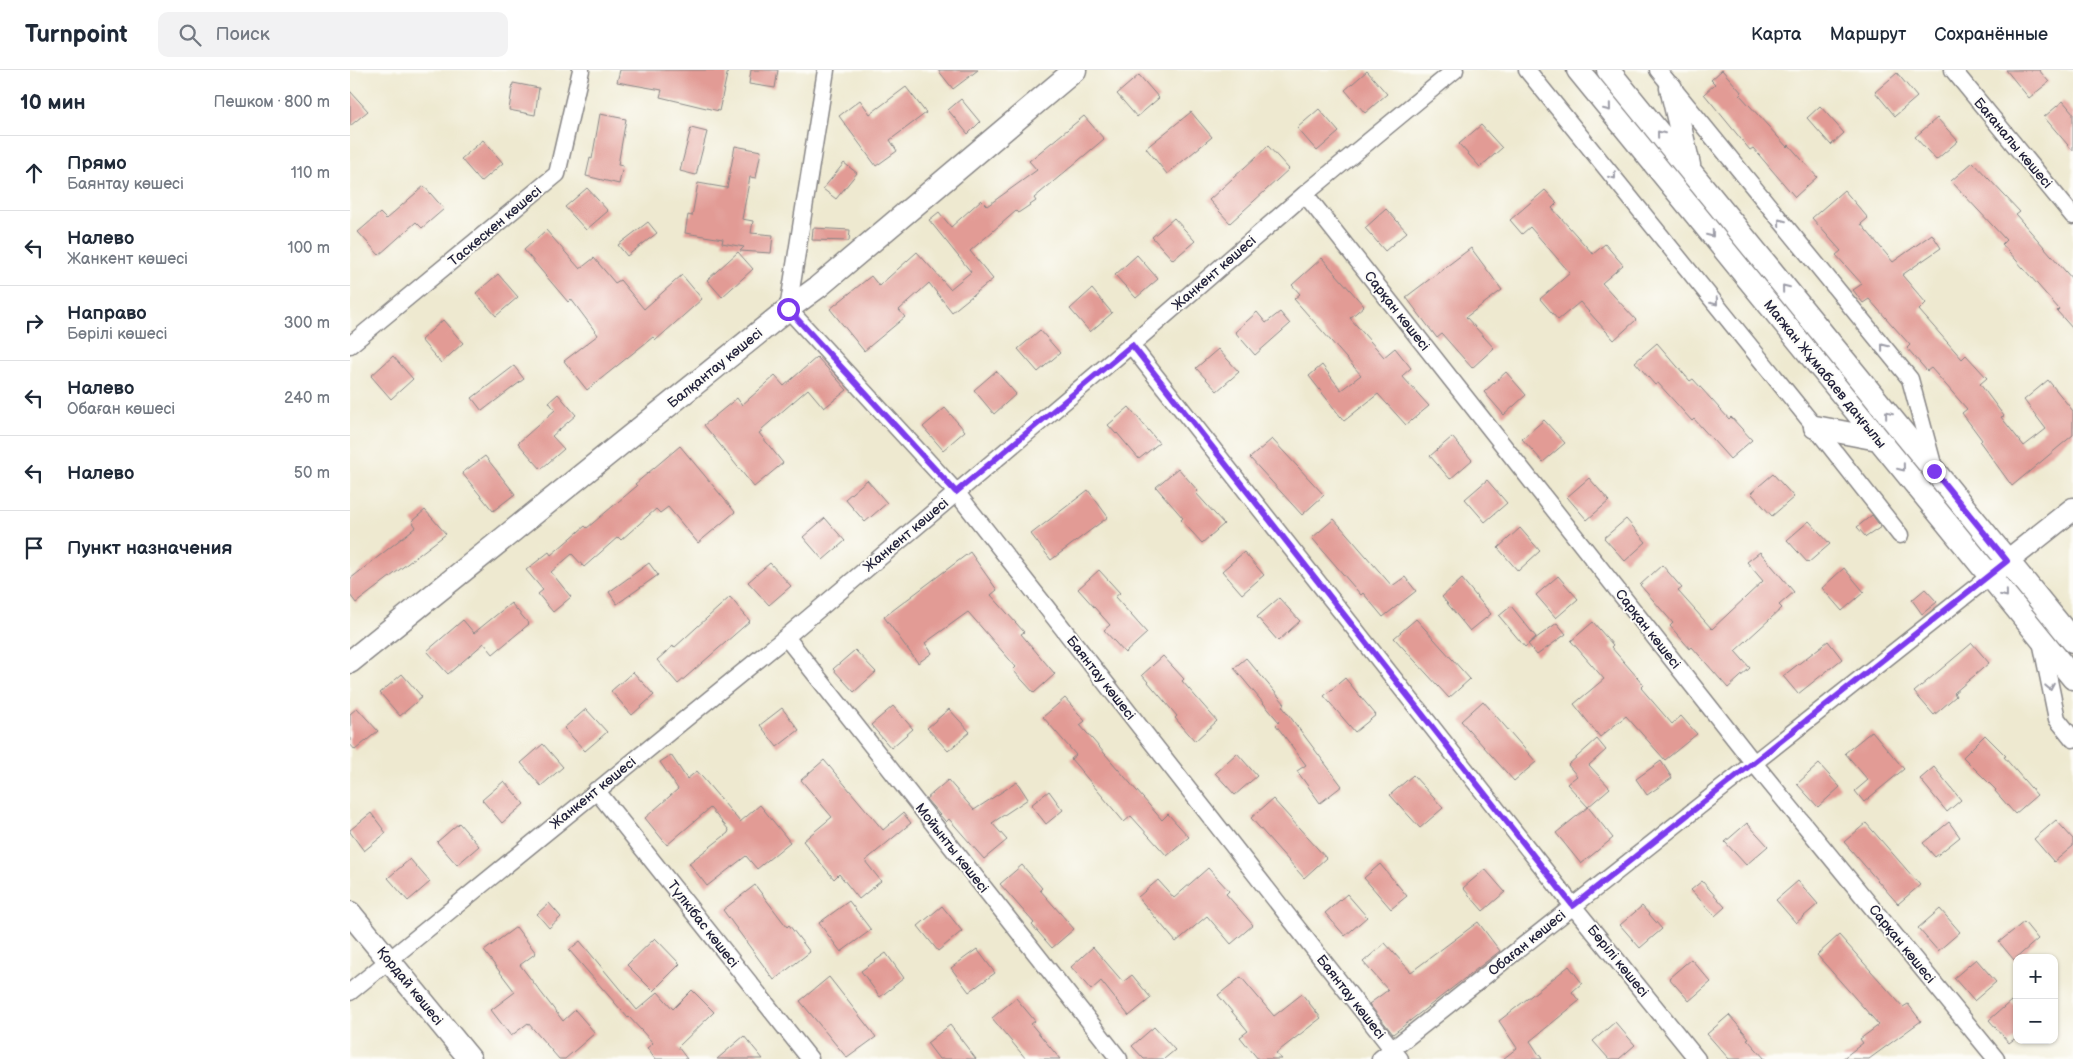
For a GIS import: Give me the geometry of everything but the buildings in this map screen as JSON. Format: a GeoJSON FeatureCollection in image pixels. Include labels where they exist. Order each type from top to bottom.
{"type":"FeatureCollection","features":[{"type":"Feature","properties":{"kind":"main road","name":"Балқантау көшесі"},"geometry":{"type":"LineString","coordinates":[[350,662],[788,309],[818,287],[1076,70]]}},
{"type":"Feature","properties":{"kind":"main road","name":"Мағжан Жұмабаев даңғылы"},"geometry":{"type":"LineString","coordinates":[[1578,70],[2073,678]]}},
{"type":"Feature","properties":{"kind":"main road","name":"Мағжан Жұмабаев даңғылы"},"geometry":{"type":"LineString","coordinates":[[1608,70],[2073,641]]}},
{"type":"Feature","properties":{"kind":"main road"},"geometry":{"type":"LineString","coordinates":[[1665,79],[1690,171]]}},
{"type":"Feature","properties":{"kind":"main road"},"geometry":{"type":"LineString","coordinates":[[1815,427],[1878,439]]}},
{"type":"Feature","properties":{"kind":"main road","name":"Обаған көшесі"},"geometry":{"type":"LineString","coordinates":[[1990,576],[2073,509]]}},
{"type":"Feature","properties":{"kind":"main road","name":"Қордай көшесі"},"geometry":{"type":"LineString","coordinates":[[350,913],[470,1059]]}},
{"type":"Feature","properties":{"kind":"street","name":"Таскескен көшесі"},"geometry":{"type":"LineString","coordinates":[[350,345],[557,174],[581,70]]}},
{"type":"Feature","properties":{"kind":"street"},"geometry":{"type":"LineString","coordinates":[[788,309],[826,70]]}},
{"type":"Feature","properties":{"kind":"street","name":"Жанкент көшесі"},"geometry":{"type":"LineString","coordinates":[[350,992],[786,637],[1132,345],[1305,194],[1455,70]]}},
{"type":"Feature","properties":{"kind":"street"},"geometry":{"type":"LineString","coordinates":[[1527,70],[1900,534]]}},
{"type":"Feature","properties":{"kind":"street","name":"Бағаналы көшесі"},"geometry":{"type":"LineString","coordinates":[[1952,70],[2073,216]]}},
{"type":"Feature","properties":{"kind":"street"},"geometry":{"type":"LineString","coordinates":[[1665,79],[1910,379],[1934,471]]}},
{"type":"Feature","properties":{"kind":"street","name":"Сарқан көшесі"},"geometry":{"type":"LineString","coordinates":[[1305,194],[1753,762],[1996,1059]]}},
{"type":"Feature","properties":{"kind":"street","name":"Баянтау көшесі"},"geometry":{"type":"LineString","coordinates":[[788,309],[956,492],[1391,1056]]}},
{"type":"Feature","properties":{"kind":"street","name":"Бөрілі көшесі"},"geometry":{"type":"LineString","coordinates":[[1132,345],[1573,906],[1696,1059]]}},
{"type":"Feature","properties":{"kind":"street","name":"Обаған көшесі"},"geometry":{"type":"LineString","coordinates":[[1391,1056],[1573,906],[1990,576]]}},
{"type":"Feature","properties":{"kind":"street","name":"Мойынты көшесі"},"geometry":{"type":"LineString","coordinates":[[786,637],[1119,1059]]}},
{"type":"Feature","properties":{"kind":"street"},"geometry":{"type":"LineString","coordinates":[[2041,639],[2057,719],[2073,739]]}},
{"type":"Feature","properties":{"kind":"street","name":"Түлкібас көшесі"},"geometry":{"type":"LineString","coordinates":[[596,790],[810,1059]]}},
{"type":"Feature","properties":{"kind":"route"},"geometry":{"type":"LineString","coordinates":[[788,309],[956,492],[1132,345],[1573,906],[2007,561],[1934,471]]}}]}
